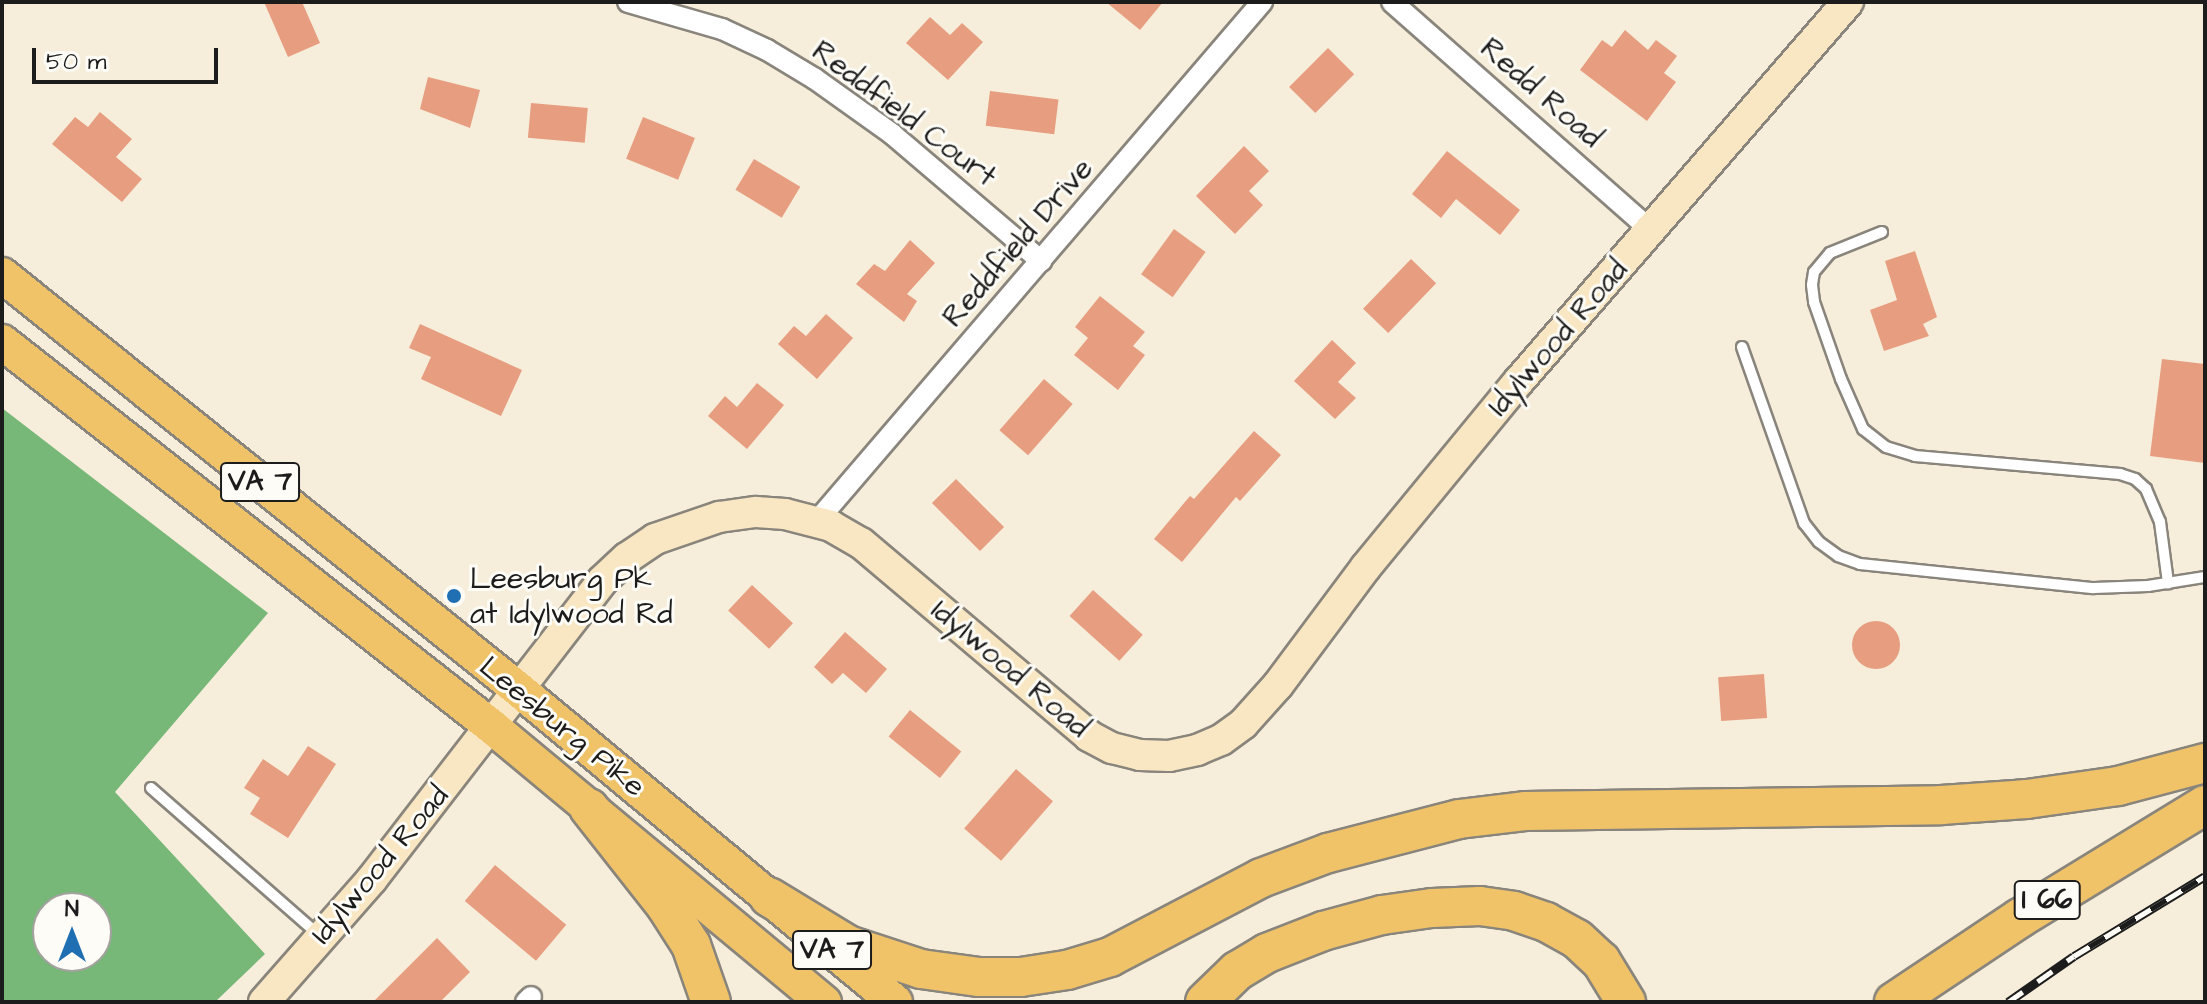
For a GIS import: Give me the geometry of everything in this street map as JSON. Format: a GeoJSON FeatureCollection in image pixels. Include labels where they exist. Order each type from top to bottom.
{"type":"FeatureCollection","features":[{"type":"Feature","properties":{"kind":"highway"},"geometry":{"type":"LineString","coordinates":[[769,897],[848,945],[921,969],[979,977],[1021,977],[1067,970],[1110,957],[1261,878],[1328,853],[1459,819],[1525,811],[1941,805],[2027,799],[2118,786],[2205,763]]}},
{"type":"Feature","properties":{"kind":"highway","name":"I 66"},"geometry":{"type":"LineString","coordinates":[[1894,1002],[2033,909],[2205,805]]}},
{"type":"Feature","properties":{"kind":"highway"},"geometry":{"type":"LineString","coordinates":[[589,808],[683,932],[711,1002]]}},
{"type":"Feature","properties":{"kind":"highway"},"geometry":{"type":"LineString","coordinates":[[1205,1002],[1237,971],[1257,959],[1323,931],[1382,915],[1480,906],[1514,911],[1546,922],[1577,939],[1601,961],[1626,1002]]}},
{"type":"Feature","properties":{"kind":"main road","name":"Idylwood Road"},"geometry":{"type":"LineString","coordinates":[[264,1002],[372,879],[602,581],[627,558],[655,539],[719,517],[756,512],[817,521],[861,543],[1089,736],[1140,755],[1169,756],[1197,750],[1243,724],[1278,685],[1366,567],[1519,381],[1848,2]]}},
{"type":"Feature","properties":{"kind":"main road","name":"Leesburg Pike"},"geometry":{"type":"LineString","coordinates":[[2,275],[518,689],[895,1002]]}},
{"type":"Feature","properties":{"kind":"main road","name":"Leesburg Pike"},"geometry":{"type":"LineString","coordinates":[[2,342],[491,726],[824,1002]]}},
{"type":"Feature","properties":{"kind":"street","name":"Reddfield Court"},"geometry":{"type":"LineString","coordinates":[[628,2],[722,29],[767,50],[815,79],[892,134],[1041,261]]}},
{"type":"Feature","properties":{"kind":"street","name":"Reddfield Drive"},"geometry":{"type":"LineString","coordinates":[[817,521],[1262,2]]}},
{"type":"Feature","properties":{"kind":"street","name":"Redd Road"},"geometry":{"type":"LineString","coordinates":[[1392,2],[1651,230]]}},
{"type":"Feature","properties":{"kind":"lane"},"geometry":{"type":"LineString","coordinates":[[1882,232],[1830,253],[1814,272],[1812,285],[1814,302],[1841,379],[1863,429],[1886,447],[1915,456],[2120,474],[2135,479],[2146,489],[2160,522],[2168,583]]}},
{"type":"Feature","properties":{"kind":"lane"},"geometry":{"type":"LineString","coordinates":[[1742,347],[1804,523],[1819,542],[1838,556],[1860,564],[2094,588],[2205,577]]}},
{"type":"Feature","properties":{"kind":"lane"},"geometry":{"type":"LineString","coordinates":[[151,788],[321,937]]}},
{"type":"Feature","properties":{"kind":"green space"},"geometry":{"type":"Polygon","coordinates":[[[2,408],[268,613],[115,792],[265,954],[215,1002],[2,1002],[2,408]]]}},
{"type":"Feature","properties":{"kind":"building"},"geometry":{"type":"Polygon","coordinates":[[[264,2],[302,2],[320,43],[288,57],[264,2]]]}},
{"type":"Feature","properties":{"kind":"building"},"geometry":{"type":"Polygon","coordinates":[[[1106,2],[1163,2],[1140,30],[1106,2]]]}},
{"type":"Feature","properties":{"kind":"building"},"geometry":{"type":"Polygon","coordinates":[[[930,17],[950,35],[962,23],[983,42],[948,80],[906,43],[930,17]]]}},
{"type":"Feature","properties":{"kind":"building"},"geometry":{"type":"Polygon","coordinates":[[[1625,30],[1648,50],[1656,40],[1677,56],[1664,73],[1676,82],[1647,121],[1580,70],[1602,40],[1612,47],[1625,30]]]}},
{"type":"Feature","properties":{"kind":"building"},"geometry":{"type":"Polygon","coordinates":[[[1328,48],[1354,74],[1315,113],[1289,87],[1328,48]]]}},
{"type":"Feature","properties":{"kind":"building"},"geometry":{"type":"Polygon","coordinates":[[[428,77],[480,90],[470,128],[420,109],[428,77]]]}},
{"type":"Feature","properties":{"kind":"building"},"geometry":{"type":"Polygon","coordinates":[[[990,91],[1058,99],[1054,134],[986,126],[990,91]]]}},
{"type":"Feature","properties":{"kind":"building"},"geometry":{"type":"Polygon","coordinates":[[[531,103],[588,108],[585,143],[528,138],[531,103]]]}},
{"type":"Feature","properties":{"kind":"building"},"geometry":{"type":"Polygon","coordinates":[[[100,112],[132,139],[116,157],[142,179],[122,202],[52,144],[75,117],[88,127],[100,112]]]}},
{"type":"Feature","properties":{"kind":"building"},"geometry":{"type":"Polygon","coordinates":[[[643,117],[695,138],[678,180],[626,159],[643,117]]]}},
{"type":"Feature","properties":{"kind":"building"},"geometry":{"type":"Polygon","coordinates":[[[1244,146],[1269,171],[1249,191],[1263,205],[1235,234],[1196,196],[1244,146]]]}},
{"type":"Feature","properties":{"kind":"building"},"geometry":{"type":"Polygon","coordinates":[[[1447,151],[1520,210],[1500,235],[1456,199],[1441,218],[1412,194],[1447,151]]]}},
{"type":"Feature","properties":{"kind":"building"},"geometry":{"type":"Polygon","coordinates":[[[754,159],[800,187],[782,218],[735,190],[754,159]]]}},
{"type":"Feature","properties":{"kind":"building"},"geometry":{"type":"Polygon","coordinates":[[[1174,229],[1206,252],[1173,297],[1141,274],[1174,229]]]}},
{"type":"Feature","properties":{"kind":"building"},"geometry":{"type":"Polygon","coordinates":[[[910,240],[935,263],[907,294],[917,301],[904,322],[856,284],[874,264],[885,271],[910,240]]]}},
{"type":"Feature","properties":{"kind":"building"},"geometry":{"type":"Polygon","coordinates":[[[1915,251],[1937,317],[1923,324],[1929,336],[1884,351],[1870,310],[1897,300],[1885,261],[1915,251]]]}},
{"type":"Feature","properties":{"kind":"building"},"geometry":{"type":"Polygon","coordinates":[[[1411,259],[1436,283],[1388,333],[1363,309],[1411,259]]]}},
{"type":"Feature","properties":{"kind":"building"},"geometry":{"type":"Polygon","coordinates":[[[1100,296],[1145,332],[1133,346],[1145,355],[1118,390],[1074,355],[1088,338],[1075,327],[1100,296]]]}},
{"type":"Feature","properties":{"kind":"building"},"geometry":{"type":"Polygon","coordinates":[[[826,314],[853,338],[817,379],[778,344],[794,326],[806,336],[826,314]]]}},
{"type":"Feature","properties":{"kind":"building"},"geometry":{"type":"Polygon","coordinates":[[[420,324],[522,370],[501,416],[421,379],[431,357],[409,348],[420,324]]]}},
{"type":"Feature","properties":{"kind":"building"},"geometry":{"type":"Polygon","coordinates":[[[1332,340],[1356,363],[1338,382],[1356,398],[1335,419],[1294,381],[1332,340]]]}},
{"type":"Feature","properties":{"kind":"building"},"geometry":{"type":"Polygon","coordinates":[[[2162,359],[2205,364],[2205,463],[2150,456],[2162,359]]]}},
{"type":"Feature","properties":{"kind":"building"},"geometry":{"type":"Polygon","coordinates":[[[1044,379],[1073,404],[1028,455],[999,430],[1044,379]]]}},
{"type":"Feature","properties":{"kind":"building"},"geometry":{"type":"Polygon","coordinates":[[[757,383],[784,405],[747,449],[708,416],[725,396],[737,407],[757,383]]]}},
{"type":"Feature","properties":{"kind":"building"},"geometry":{"type":"Polygon","coordinates":[[[1254,431],[1281,455],[1240,501],[1236,497],[1182,562],[1154,539],[1190,496],[1194,499],[1254,431]]]}},
{"type":"Feature","properties":{"kind":"building"},"geometry":{"type":"Polygon","coordinates":[[[956,479],[1004,527],[980,551],[932,503],[956,479]]]}},
{"type":"Feature","properties":{"kind":"building"},"geometry":{"type":"Polygon","coordinates":[[[752,585],[793,623],[769,649],[728,611],[752,585]]]}},
{"type":"Feature","properties":{"kind":"building"},"geometry":{"type":"Polygon","coordinates":[[[1093,590],[1143,635],[1119,661],[1070,616],[1093,590]]]}},
{"type":"Feature","properties":{"kind":"building"},"geometry":{"type":"Polygon","coordinates":[[[1876,621],[1893,628],[1900,645],[1893,662],[1876,669],[1859,662],[1852,645],[1859,628],[1876,621]]]}},
{"type":"Feature","properties":{"kind":"building"},"geometry":{"type":"Polygon","coordinates":[[[845,632],[887,669],[866,693],[843,673],[832,684],[814,667],[845,632]]]}},
{"type":"Feature","properties":{"kind":"building"},"geometry":{"type":"Polygon","coordinates":[[[1764,674],[1767,718],[1721,721],[1718,677],[1764,674]]]}},
{"type":"Feature","properties":{"kind":"building"},"geometry":{"type":"Polygon","coordinates":[[[910,710],[961,752],[940,778],[889,736],[910,710]]]}},
{"type":"Feature","properties":{"kind":"building"},"geometry":{"type":"Polygon","coordinates":[[[308,746],[336,764],[288,838],[250,814],[260,798],[244,788],[263,759],[288,776],[308,746]]]}},
{"type":"Feature","properties":{"kind":"building"},"geometry":{"type":"Polygon","coordinates":[[[1016,769],[1053,801],[1001,861],[964,829],[1016,769]]]}},
{"type":"Feature","properties":{"kind":"building"},"geometry":{"type":"Polygon","coordinates":[[[495,865],[566,925],[536,961],[465,901],[495,865]]]}},
{"type":"Feature","properties":{"kind":"building"},"geometry":{"type":"Polygon","coordinates":[[[437,938],[470,972],[440,1002],[373,1002],[437,938]]]}},
{"type":"Feature","properties":{"kind":"railway"},"geometry":{"type":"LineString","coordinates":[[2008,1002],[2074,956],[2205,876]]}},
{"type":"Feature","properties":{"kind":"place","name":"Leesburg Pk at Idylwood Rd"},"geometry":{"type":"Point","coordinates":[454,596]}}]}
